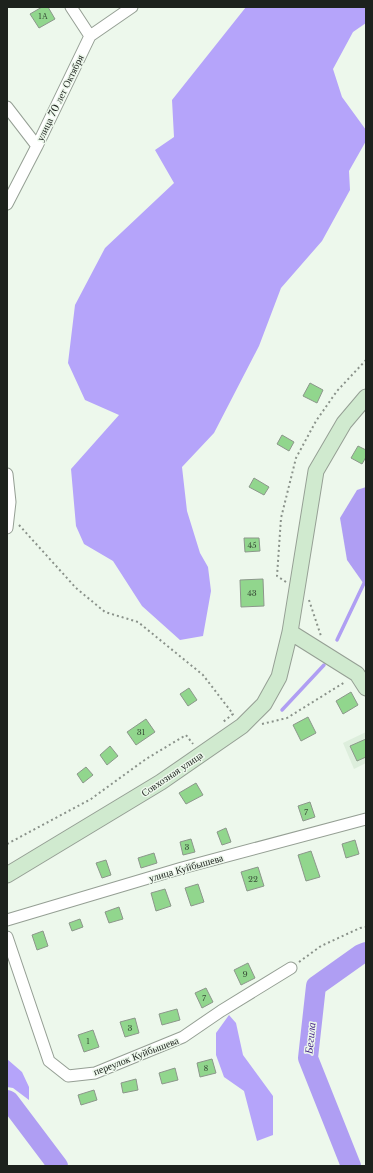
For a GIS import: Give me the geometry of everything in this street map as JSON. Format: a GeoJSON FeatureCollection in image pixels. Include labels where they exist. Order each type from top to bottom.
{"type":"FeatureCollection","features":[{"type":"Feature","properties":{"kind":"street"},"geometry":{"type":"LineString","coordinates":[[71,7],[90,36]]}},
{"type":"Feature","properties":{"kind":"street","name":"улица 70 лет Октября"},"geometry":{"type":"LineString","coordinates":[[7,202],[37,146],[90,36],[132,7]]}},
{"type":"Feature","properties":{"kind":"street"},"geometry":{"type":"LineString","coordinates":[[7,107],[37,146]]}},
{"type":"Feature","properties":{"kind":"street","name":"Совхозная улица"},"geometry":{"type":"LineString","coordinates":[[7,875],[161,782],[242,726],[264,704],[279,677],[290,632],[316,472],[344,423],[366,397]]}},
{"type":"Feature","properties":{"kind":"street"},"geometry":{"type":"LineString","coordinates":[[7,474],[10,502],[7,528]]}},
{"type":"Feature","properties":{"kind":"street"},"geometry":{"type":"LineString","coordinates":[[290,632],[357,674],[366,688]]}},
{"type":"Feature","properties":{"kind":"street","name":"улица Куйбышева"},"geometry":{"type":"LineString","coordinates":[[7,920],[182,868],[366,819]]}},
{"type":"Feature","properties":{"kind":"street","name":"переулок Куйбышева"},"geometry":{"type":"LineString","coordinates":[[7,937],[49,1061],[68,1076],[95,1073],[183,1037],[221,1011],[291,968]]}},
{"type":"Feature","properties":{"kind":"path"},"geometry":{"type":"LineString","coordinates":[[8,514],[76,588],[99,608],[105,612],[138,622],[203,675],[233,714],[222,723]]}},
{"type":"Feature","properties":{"kind":"path"},"geometry":{"type":"LineString","coordinates":[[7,844],[91,799],[146,759],[186,735],[195,745]]}},
{"type":"Feature","properties":{"kind":"path"},"geometry":{"type":"LineString","coordinates":[[291,968],[321,946],[360,928],[366,927]]}},
{"type":"Feature","properties":{"kind":"shaded area"},"geometry":{"type":"Polygon","coordinates":[[[246,7],[366,7],[366,23],[353,32],[333,69],[342,97],[366,130],[366,141],[349,171],[350,190],[322,241],[281,288],[259,346],[214,433],[182,467],[187,511],[200,553],[208,567],[211,591],[203,636],[180,640],[142,606],[113,561],[84,544],[76,526],[71,469],[119,415],[85,400],[68,363],[75,305],[105,248],[174,183],[155,150],[174,137],[172,100],[246,7]]]}},
{"type":"Feature","properties":{"kind":"shaded area"},"geometry":{"type":"Polygon","coordinates":[[[366,487],[366,587],[347,560],[340,518],[357,490],[366,487]]]}},
{"type":"Feature","properties":{"kind":"shaded area"},"geometry":{"type":"Polygon","coordinates":[[[366,732],[366,763],[354,769],[343,743],[366,732]]]}},
{"type":"Feature","properties":{"kind":"shaded area"},"geometry":{"type":"Polygon","coordinates":[[[229,1015],[236,1023],[243,1055],[273,1096],[273,1135],[257,1141],[244,1091],[224,1077],[216,1055],[216,1033],[229,1015]]]}},
{"type":"Feature","properties":{"kind":"shaded area"},"geometry":{"type":"Polygon","coordinates":[[[7,1059],[22,1072],[29,1087],[29,1100],[13,1088],[7,1087],[7,1059]]]}},
{"type":"Feature","properties":{"kind":"building"},"geometry":{"type":"Polygon","coordinates":[[[42,7],[48,7],[55,19],[39,28],[30,14],[42,7]]]}},
{"type":"Feature","properties":{"kind":"building"},"geometry":{"type":"Polygon","coordinates":[[[310,383],[323,390],[317,403],[303,396],[310,383]]]}},
{"type":"Feature","properties":{"kind":"building"},"geometry":{"type":"Polygon","coordinates":[[[282,435],[294,442],[289,451],[277,444],[282,435]]]}},
{"type":"Feature","properties":{"kind":"building"},"geometry":{"type":"Polygon","coordinates":[[[358,446],[366,450],[366,457],[362,464],[351,458],[358,446]]]}},
{"type":"Feature","properties":{"kind":"building"},"geometry":{"type":"Polygon","coordinates":[[[254,478],[269,487],[264,495],[249,487],[254,478]]]}},
{"type":"Feature","properties":{"kind":"building"},"geometry":{"type":"Polygon","coordinates":[[[244,538],[259,538],[260,551],[245,552],[244,538]]]}},
{"type":"Feature","properties":{"kind":"building"},"geometry":{"type":"Polygon","coordinates":[[[263,579],[264,606],[241,607],[240,580],[263,579]]]}},
{"type":"Feature","properties":{"kind":"building"},"geometry":{"type":"Polygon","coordinates":[[[189,688],[197,700],[188,706],[180,694],[189,688]]]}},
{"type":"Feature","properties":{"kind":"building"},"geometry":{"type":"Polygon","coordinates":[[[351,692],[358,705],[343,714],[336,701],[351,692]]]}},
{"type":"Feature","properties":{"kind":"building"},"geometry":{"type":"Polygon","coordinates":[[[308,717],[316,733],[301,741],[293,725],[308,717]]]}},
{"type":"Feature","properties":{"kind":"building"},"geometry":{"type":"Polygon","coordinates":[[[146,719],[155,732],[136,745],[127,732],[146,719]]]}},
{"type":"Feature","properties":{"kind":"building"},"geometry":{"type":"Polygon","coordinates":[[[366,739],[366,757],[357,761],[350,746],[366,739]]]}},
{"type":"Feature","properties":{"kind":"building"},"geometry":{"type":"Polygon","coordinates":[[[110,746],[118,756],[107,765],[100,755],[110,746]]]}},
{"type":"Feature","properties":{"kind":"building"},"geometry":{"type":"Polygon","coordinates":[[[86,767],[93,775],[83,783],[77,774],[86,767]]]}},
{"type":"Feature","properties":{"kind":"building"},"geometry":{"type":"Polygon","coordinates":[[[196,783],[203,795],[186,804],[179,793],[196,783]]]}},
{"type":"Feature","properties":{"kind":"building"},"geometry":{"type":"Polygon","coordinates":[[[310,802],[315,817],[303,821],[298,806],[310,802]]]}},
{"type":"Feature","properties":{"kind":"building"},"geometry":{"type":"Polygon","coordinates":[[[226,828],[231,842],[222,845],[217,832],[226,828]]]}},
{"type":"Feature","properties":{"kind":"building"},"geometry":{"type":"Polygon","coordinates":[[[191,839],[195,852],[183,855],[180,842],[191,839]]]}},
{"type":"Feature","properties":{"kind":"building"},"geometry":{"type":"Polygon","coordinates":[[[355,840],[359,854],[346,858],[342,844],[355,840]]]}},
{"type":"Feature","properties":{"kind":"building"},"geometry":{"type":"Polygon","coordinates":[[[311,851],[320,877],[306,881],[298,855],[311,851]]]}},
{"type":"Feature","properties":{"kind":"building"},"geometry":{"type":"Polygon","coordinates":[[[154,853],[157,863],[141,868],[138,858],[154,853]]]}},
{"type":"Feature","properties":{"kind":"building"},"geometry":{"type":"Polygon","coordinates":[[[106,860],[111,875],[102,878],[96,863],[106,860]]]}},
{"type":"Feature","properties":{"kind":"building"},"geometry":{"type":"Polygon","coordinates":[[[258,867],[264,886],[247,891],[241,872],[258,867]]]}},
{"type":"Feature","properties":{"kind":"building"},"geometry":{"type":"Polygon","coordinates":[[[198,884],[204,902],[191,906],[185,888],[198,884]]]}},
{"type":"Feature","properties":{"kind":"building"},"geometry":{"type":"Polygon","coordinates":[[[165,889],[171,906],[156,911],[151,893],[165,889]]]}},
{"type":"Feature","properties":{"kind":"building"},"geometry":{"type":"Polygon","coordinates":[[[119,907],[123,919],[109,923],[105,912],[119,907]]]}},
{"type":"Feature","properties":{"kind":"building"},"geometry":{"type":"Polygon","coordinates":[[[80,919],[83,927],[72,931],[69,923],[80,919]]]}},
{"type":"Feature","properties":{"kind":"building"},"geometry":{"type":"Polygon","coordinates":[[[43,931],[48,946],[37,950],[32,935],[43,931]]]}},
{"type":"Feature","properties":{"kind":"building"},"geometry":{"type":"Polygon","coordinates":[[[248,963],[255,978],[241,985],[234,970],[248,963]]]}},
{"type":"Feature","properties":{"kind":"building"},"geometry":{"type":"Polygon","coordinates":[[[206,988],[213,1002],[202,1008],[195,993],[206,988]]]}},
{"type":"Feature","properties":{"kind":"building"},"geometry":{"type":"Polygon","coordinates":[[[177,1009],[180,1020],[162,1025],[159,1014],[177,1009]]]}},
{"type":"Feature","properties":{"kind":"building"},"geometry":{"type":"Polygon","coordinates":[[[135,1018],[139,1033],[125,1037],[120,1022],[135,1018]]]}},
{"type":"Feature","properties":{"kind":"building"},"geometry":{"type":"Polygon","coordinates":[[[93,1030],[99,1047],[84,1052],[78,1035],[93,1030]]]}},
{"type":"Feature","properties":{"kind":"building"},"geometry":{"type":"Polygon","coordinates":[[[212,1059],[216,1073],[200,1077],[197,1063],[212,1059]]]}},
{"type":"Feature","properties":{"kind":"building"},"geometry":{"type":"Polygon","coordinates":[[[175,1068],[178,1080],[162,1084],[159,1073],[175,1068]]]}},
{"type":"Feature","properties":{"kind":"building"},"geometry":{"type":"Polygon","coordinates":[[[136,1079],[138,1090],[123,1093],[121,1083],[136,1079]]]}},
{"type":"Feature","properties":{"kind":"building"},"geometry":{"type":"Polygon","coordinates":[[[94,1090],[97,1100],[81,1105],[78,1095],[94,1090]]]}},
{"type":"Feature","properties":{"kind":"waterway"},"geometry":{"type":"LineString","coordinates":[[337,640],[366,579]]}},
{"type":"Feature","properties":{"kind":"waterway"},"geometry":{"type":"LineString","coordinates":[[282,710],[324,665]]}},
{"type":"Feature","properties":{"kind":"waterway","name":"Бегила"},"geometry":{"type":"LineString","coordinates":[[351,1166],[308,1058],[316,986],[366,952]]}},
{"type":"Feature","properties":{"kind":"waterway","name":"Бегила"},"geometry":{"type":"LineString","coordinates":[[7,1100],[58,1166]]}}]}
